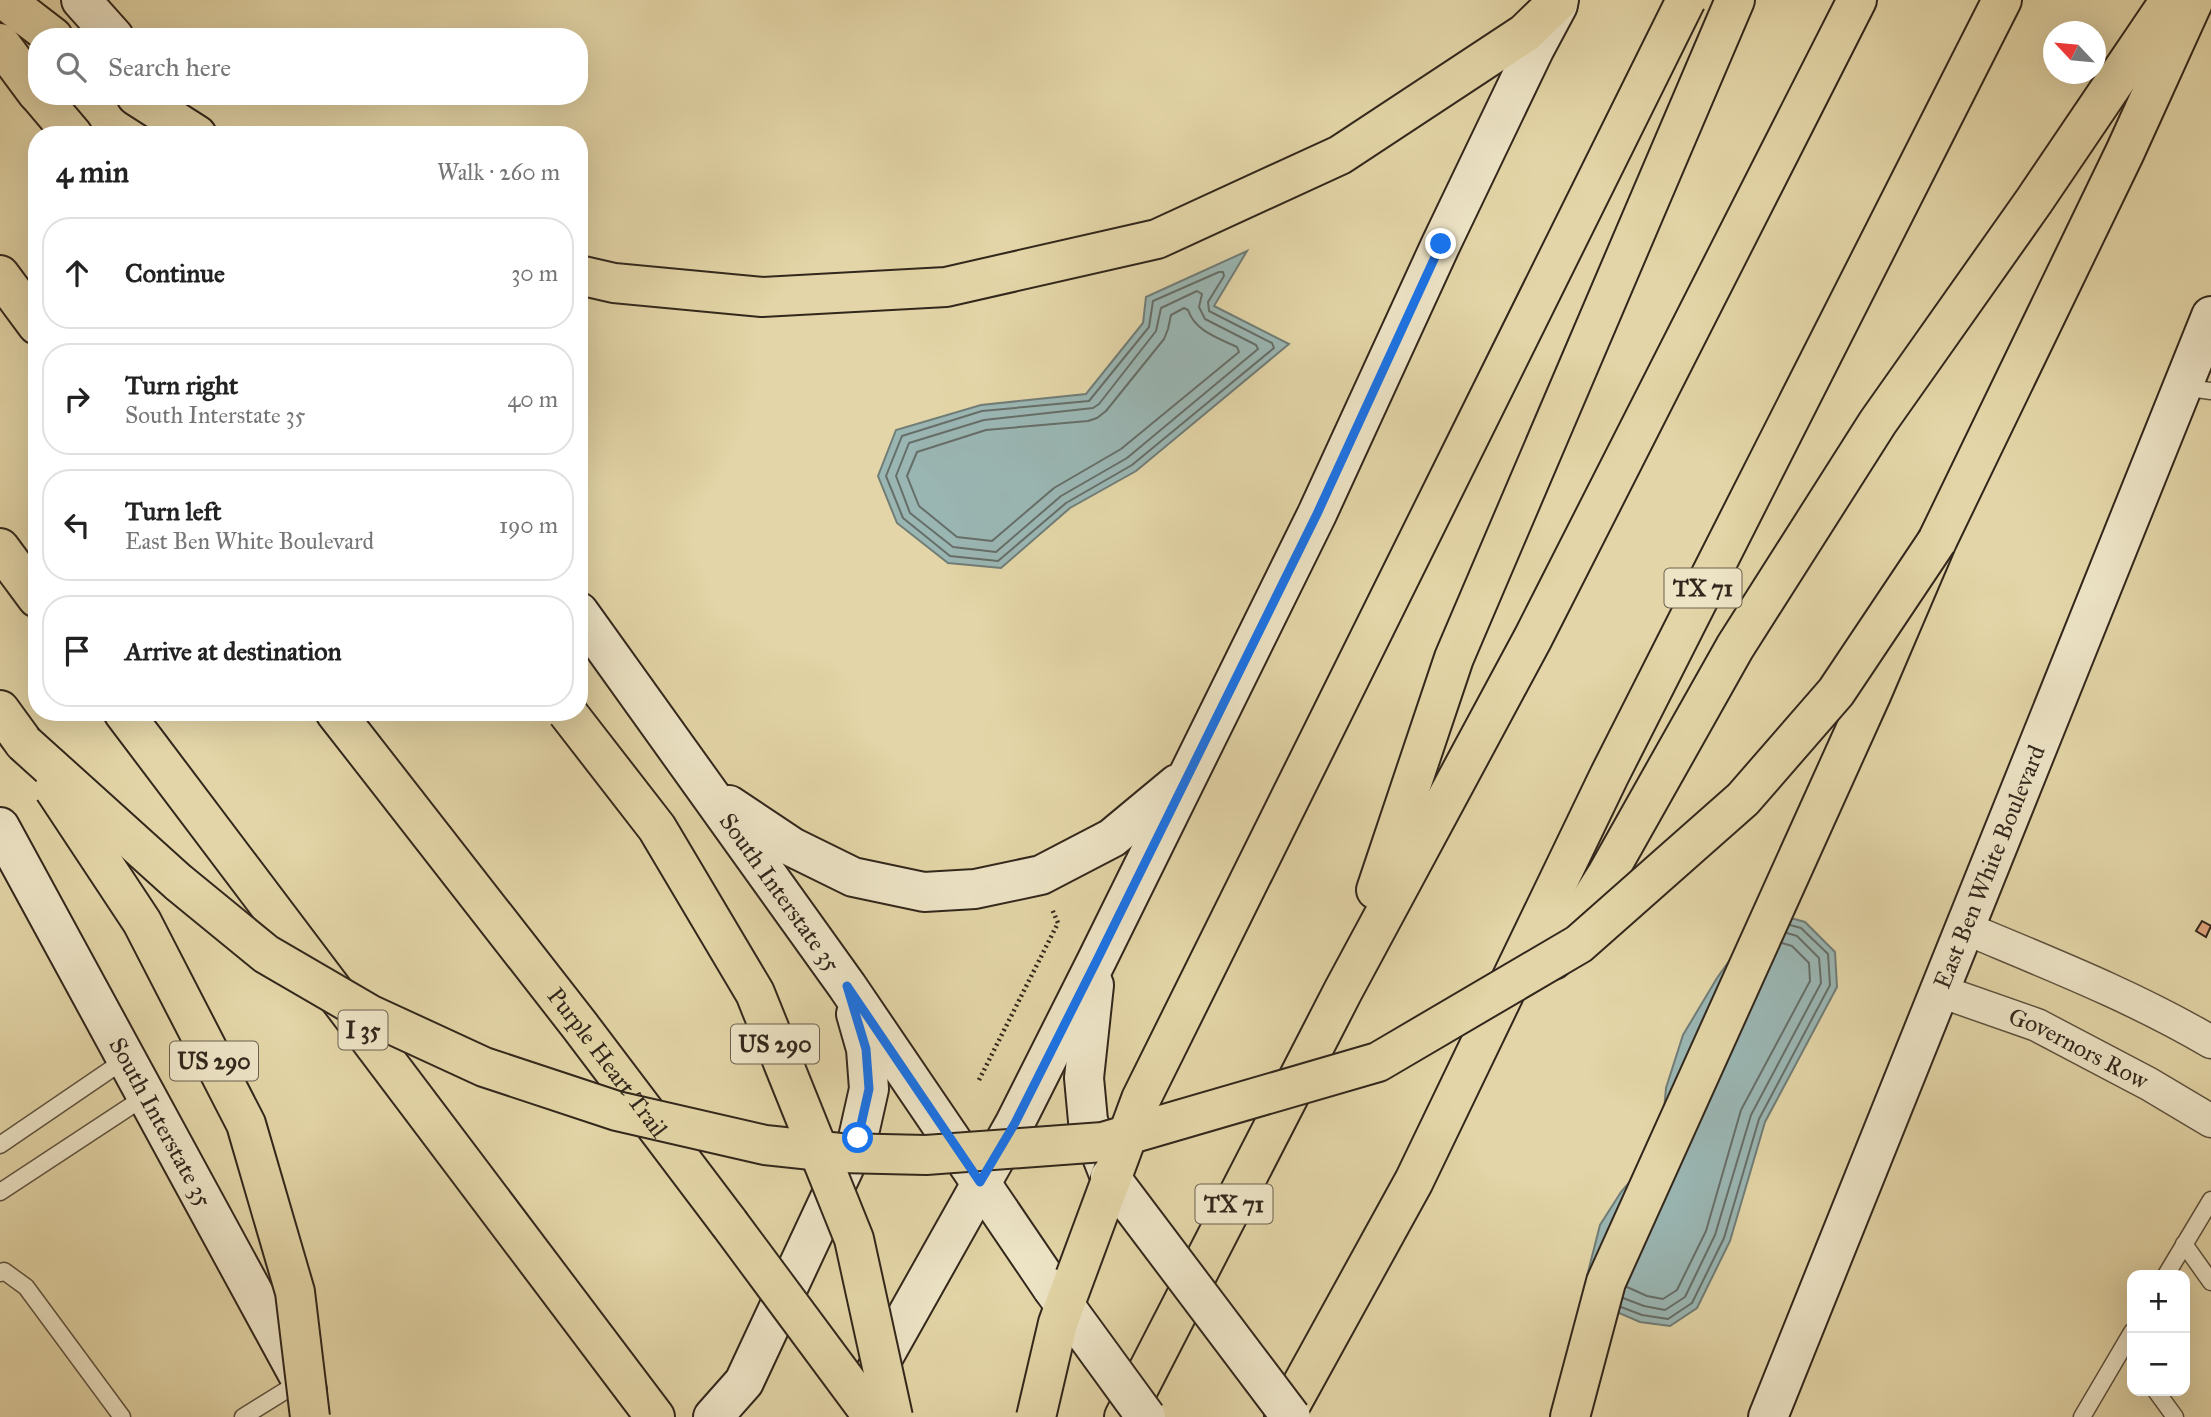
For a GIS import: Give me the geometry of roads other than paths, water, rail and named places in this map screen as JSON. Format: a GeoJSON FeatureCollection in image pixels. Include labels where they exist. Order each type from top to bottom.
{"type":"FeatureCollection","features":[{"type":"Feature","properties":{"kind":"highway"},"geometry":{"type":"LineString","coordinates":[[5,0],[42,28]]}},
{"type":"Feature","properties":{"kind":"highway"},"geometry":{"type":"LineString","coordinates":[[588,277],[614,283],[762,298],[933,288],[1157,239],[1340,155],[1525,33],[1560,0]]}},
{"type":"Feature","properties":{"kind":"highway"},"geometry":{"type":"LineString","coordinates":[[1036,1417],[1058,1323],[1141,1099],[1686,0]]}},
{"type":"Feature","properties":{"kind":"highway"},"geometry":{"type":"LineString","coordinates":[[1343,991],[1454,658],[1735,0]]}},
{"type":"Feature","properties":{"kind":"highway","name":"TX 71"},"geometry":{"type":"LineString","coordinates":[[1124,1417],[1343,991],[1533,639],[1857,0]]}},
{"type":"Feature","properties":{"kind":"highway","name":"TX 71"},"geometry":{"type":"LineString","coordinates":[[1284,1417],[1414,1181],[1609,776],[2003,0]]}},
{"type":"Feature","properties":{"kind":"highway"},"geometry":{"type":"LineString","coordinates":[[1414,1181],[1606,876],[1735,647],[1850,467],[2169,0]]}},
{"type":"Feature","properties":{"kind":"highway"},"geometry":{"type":"LineString","coordinates":[[1570,1417],[1606,1282],[1872,693],[1937,541],[2119,164],[2194,0]]}},
{"type":"Feature","properties":{"kind":"highway"},"geometry":{"type":"LineString","coordinates":[[0,43],[28,81]]}},
{"type":"Feature","properties":{"kind":"highway"},"geometry":{"type":"LineString","coordinates":[[47,105],[65,126]]}},
{"type":"Feature","properties":{"kind":"highway"},"geometry":{"type":"LineString","coordinates":[[150,105],[184,126]]}},
{"type":"Feature","properties":{"kind":"highway"},"geometry":{"type":"LineString","coordinates":[[0,275],[28,312]]}},
{"type":"Feature","properties":{"kind":"highway"},"geometry":{"type":"LineString","coordinates":[[24,743],[178,881],[266,954],[369,1014],[484,1067],[617,1111],[765,1145],[840,1153],[926,1155],[1103,1142],[1378,1062],[1579,944],[1751,789],[1836,692],[1937,541]]}},
{"type":"Feature","properties":{"kind":"highway"},"geometry":{"type":"LineString","coordinates":[[0,548],[28,586]]}},
{"type":"Feature","properties":{"kind":"highway","name":"US 290"},"geometry":{"type":"LineString","coordinates":[[0,710],[142,922],[246,1124],[295,1292],[306,1399]]}},
{"type":"Feature","properties":{"kind":"highway","name":"I 35"},"geometry":{"type":"LineString","coordinates":[[130,721],[655,1417]]}},
{"type":"Feature","properties":{"kind":"highway","name":"Purple Heart Trail"},"geometry":{"type":"LineString","coordinates":[[342,721],[588,1037],[873,1417]]}},
{"type":"Feature","properties":{"kind":"highway","name":"US 290"},"geometry":{"type":"LineString","coordinates":[[574,721],[657,828],[755,993],[854,1239],[893,1417]]}},
{"type":"Feature","properties":{"kind":"main road"},"geometry":{"type":"LineString","coordinates":[[81,0],[106,28]]}},
{"type":"Feature","properties":{"kind":"main road"},"geometry":{"type":"LineString","coordinates":[[849,1417],[1015,1123],[1096,962],[1317,514],[1441,244],[1560,0]]}},
{"type":"Feature","properties":{"kind":"main road"},"geometry":{"type":"LineString","coordinates":[[174,105],[192,126]]}},
{"type":"Feature","properties":{"kind":"main road","name":"East Ben White Boulevard"},"geometry":{"type":"LineString","coordinates":[[1768,1417],[1965,928],[2197,389],[2211,316]]}},
{"type":"Feature","properties":{"kind":"main road","name":"South Interstate 35"},"geometry":{"type":"LineString","coordinates":[[588,624],[847,986],[1052,1289],[1146,1417]]}},
{"type":"Feature","properties":{"kind":"main road"},"geometry":{"type":"LineString","coordinates":[[709,792],[792,847],[853,877],[924,892],[975,889],[1041,876],[1112,838],[1189,773]]}},
{"type":"Feature","properties":{"kind":"main road","name":"South Interstate 35"},"geometry":{"type":"LineString","coordinates":[[0,827],[306,1399],[321,1417]]}},
{"type":"Feature","properties":{"kind":"main road"},"geometry":{"type":"LineString","coordinates":[[1096,962],[1084,1078],[1088,1121],[1110,1177],[1291,1417]]}},
{"type":"Feature","properties":{"kind":"main road"},"geometry":{"type":"LineString","coordinates":[[713,1417],[744,1382],[858,1138],[869,1089],[866,1049],[847,986]]}},
{"type":"Feature","properties":{"kind":"street"},"geometry":{"type":"LineString","coordinates":[[1965,928],[2078,975],[2211,1042]]}},
{"type":"Feature","properties":{"kind":"street","name":"Governors Row"},"geometry":{"type":"LineString","coordinates":[[1940,991],[2037,1025],[2149,1084],[2211,1121]]}},
{"type":"Feature","properties":{"kind":"lane"},"geometry":{"type":"LineString","coordinates":[[0,1145],[126,1059]]}},
{"type":"Feature","properties":{"kind":"lane"},"geometry":{"type":"LineString","coordinates":[[0,1192],[146,1096]]}},
{"type":"Feature","properties":{"kind":"lane"},"geometry":{"type":"LineString","coordinates":[[2169,1270],[2211,1200]]}},
{"type":"Feature","properties":{"kind":"lane"},"geometry":{"type":"LineString","coordinates":[[2184,1244],[2211,1282]]}},
{"type":"Feature","properties":{"kind":"lane"},"geometry":{"type":"LineString","coordinates":[[1,1267],[26,1287],[122,1417]]}},
{"type":"Feature","properties":{"kind":"lane"},"geometry":{"type":"LineString","coordinates":[[2082,1417],[2127,1355]]}},
{"type":"Feature","properties":{"kind":"lane"},"geometry":{"type":"LineString","coordinates":[[2160,1396],[2175,1417]]}},
{"type":"Feature","properties":{"kind":"lane"},"geometry":{"type":"LineString","coordinates":[[243,1417],[306,1399]]}},
{"type":"Feature","properties":{"kind":"water"},"geometry":{"type":"Polygon","coordinates":[[[1247,251],[1214,306],[1289,344],[1136,471],[1070,508],[1001,568],[948,563],[897,523],[878,476],[896,430],[981,405],[1086,394],[1143,323],[1146,297],[1247,251]]]}},
{"type":"Feature","properties":{"kind":"water"},"geometry":{"type":"Polygon","coordinates":[[[1765,911],[1805,922],[1835,952],[1837,987],[1765,1122],[1730,1241],[1697,1308],[1670,1326],[1640,1322],[1612,1310],[1587,1276],[1600,1225],[1621,1192],[1649,1159],[1662,1133],[1666,1088],[1683,1035],[1717,978],[1765,911]]]}}]}
